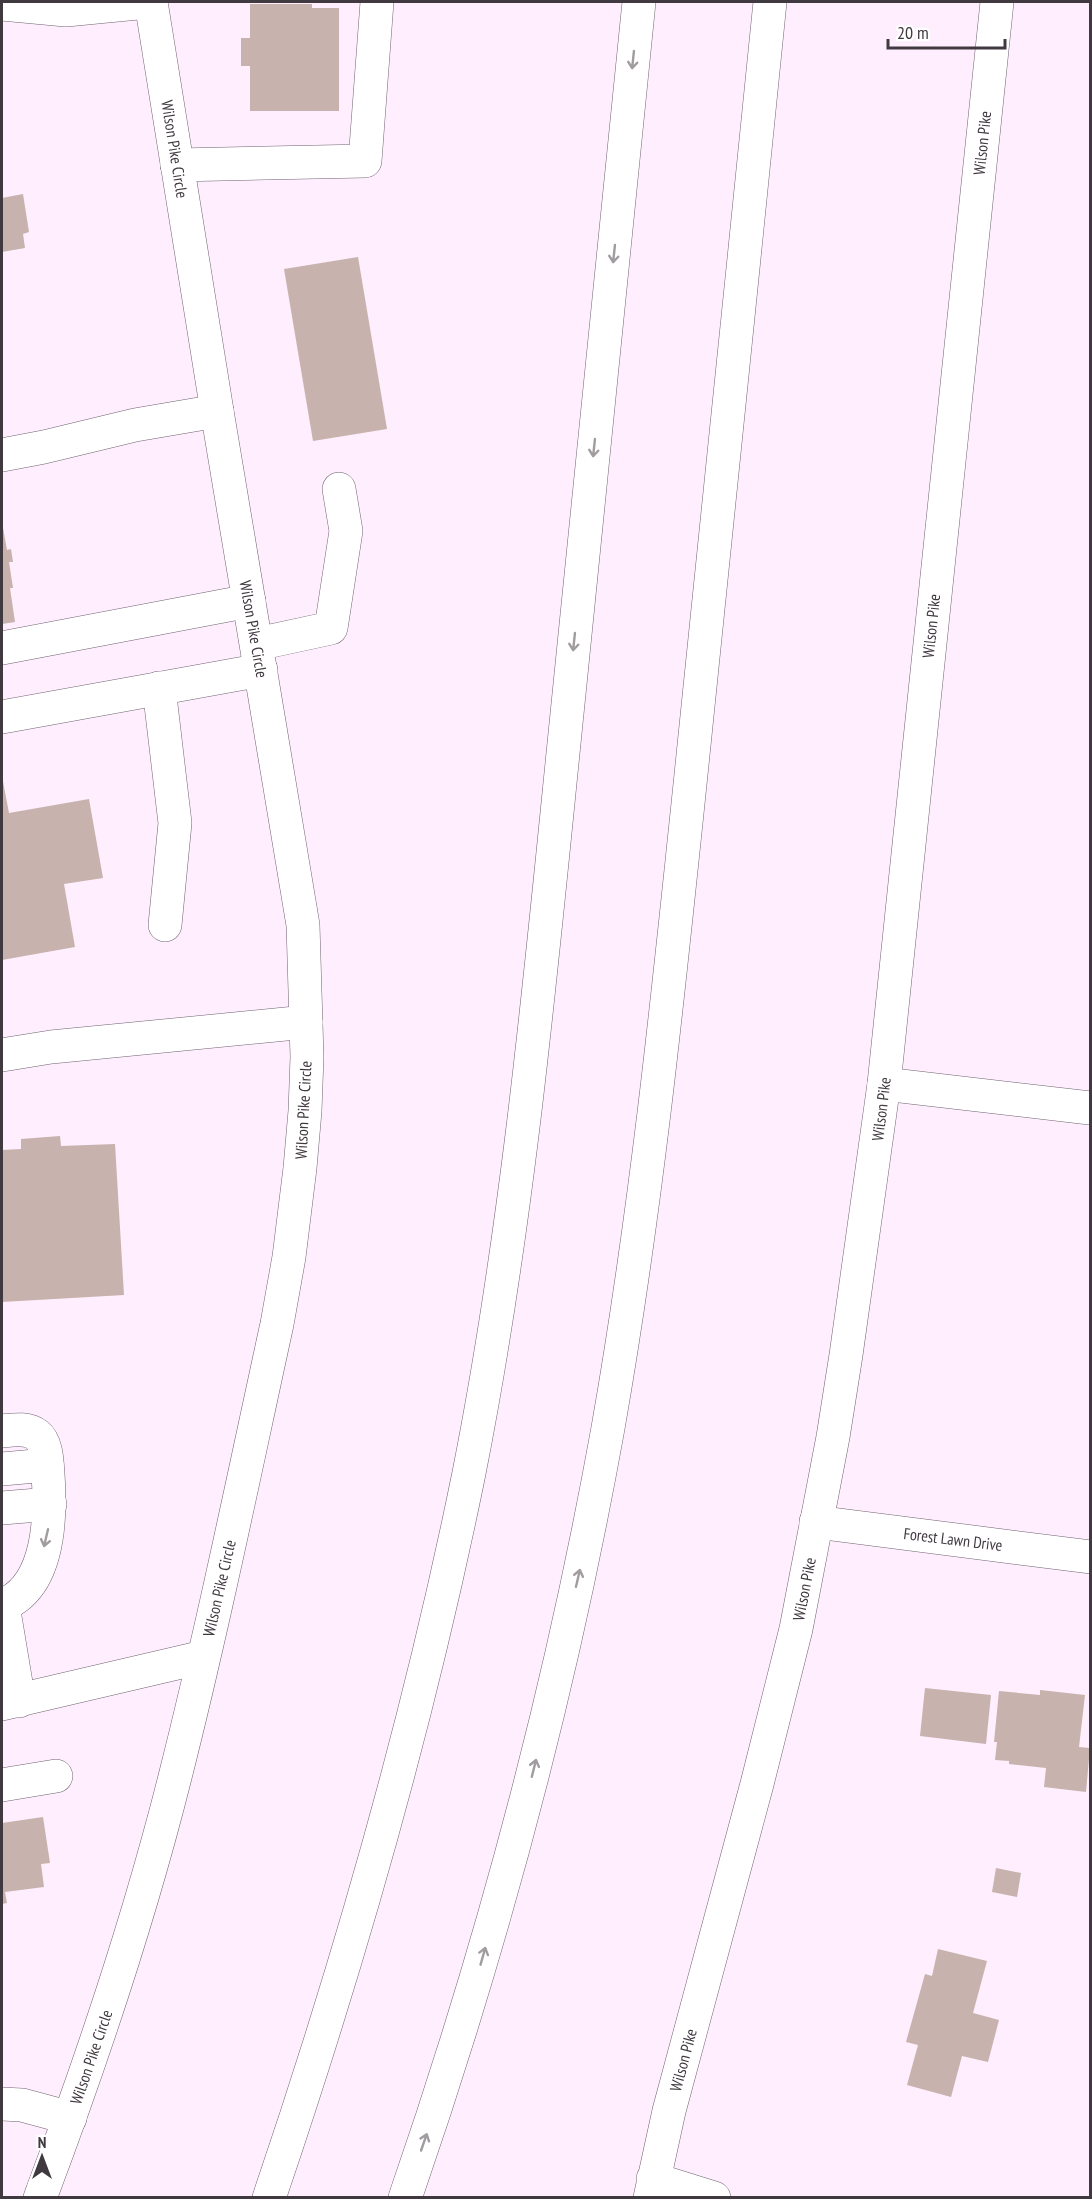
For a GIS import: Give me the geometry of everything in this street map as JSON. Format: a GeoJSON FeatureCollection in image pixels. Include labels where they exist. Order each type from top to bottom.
{"type":"FeatureCollection","features":[{"type":"Feature","properties":{"kind":"main road"},"geometry":{"type":"LineString","coordinates":[[2,4],[66,10],[149,2]]}},
{"type":"Feature","properties":{"kind":"main road","name":"Wilson Pike Circle"},"geometry":{"type":"LineString","coordinates":[[40,2198],[70,2118],[121,1967],[175,1778],[272,1346],[289,1257],[305,1112],[306,1022],[303,925],[149,2]]}},
{"type":"Feature","properties":{"kind":"main road"},"geometry":{"type":"LineString","coordinates":[[177,165],[365,161],[376,2]]}},
{"type":"Feature","properties":{"kind":"main road"},"geometry":{"type":"LineString","coordinates":[[269,2198],[357,1929],[395,1794],[469,1470],[488,1363],[508,1235],[535,1027],[639,2]]}},
{"type":"Feature","properties":{"kind":"main road"},"geometry":{"type":"LineString","coordinates":[[405,2198],[478,1974],[515,1841],[563,1647],[608,1428],[641,1220],[666,1013],[770,2]]}},
{"type":"Feature","properties":{"kind":"main road","name":"Wilson Pike"},"geometry":{"type":"LineString","coordinates":[[652,2188],[669,2111],[796,1629],[833,1437],[846,1355],[884,1084],[997,2]]}},
{"type":"Feature","properties":{"kind":"main road"},"geometry":{"type":"LineString","coordinates":[[2,455],[135,425],[217,411]]}},
{"type":"Feature","properties":{"kind":"main road"},"geometry":{"type":"LineString","coordinates":[[2,717],[159,688],[259,657],[331,628],[346,531],[339,489]]}},
{"type":"Feature","properties":{"kind":"main road"},"geometry":{"type":"LineString","coordinates":[[2,648],[249,601]]}},
{"type":"Feature","properties":{"kind":"main road"},"geometry":{"type":"LineString","coordinates":[[159,688],[175,823],[165,925]]}},
{"type":"Feature","properties":{"kind":"main road"},"geometry":{"type":"LineString","coordinates":[[2,1055],[51,1047],[306,1022]]}},
{"type":"Feature","properties":{"kind":"main road"},"geometry":{"type":"LineString","coordinates":[[884,1084],[1090,1108]]}},
{"type":"Feature","properties":{"kind":"main road"},"geometry":{"type":"LineString","coordinates":[[2,1431],[23,1429],[40,1437],[47,1465],[50,1504],[46,1539],[40,1560],[21,1595],[2,1605],[10,1702],[203,1657]]}},
{"type":"Feature","properties":{"kind":"main road"},"geometry":{"type":"LineString","coordinates":[[2,1469],[47,1465]]}},
{"type":"Feature","properties":{"kind":"main road"},"geometry":{"type":"LineString","coordinates":[[2,1508],[50,1504]]}},
{"type":"Feature","properties":{"kind":"main road","name":"Forest Lawn Drive"},"geometry":{"type":"LineString","coordinates":[[816,1522],[1090,1557]]}},
{"type":"Feature","properties":{"kind":"main road"},"geometry":{"type":"LineString","coordinates":[[2,1785],[56,1776]]}},
{"type":"Feature","properties":{"kind":"main road"},"geometry":{"type":"LineString","coordinates":[[2,2104],[22,2105],[70,2118]]}},
{"type":"Feature","properties":{"kind":"main road"},"geometry":{"type":"LineString","coordinates":[[652,2188],[714,2198]]}},
{"type":"Feature","properties":{"kind":"building"},"geometry":{"type":"Polygon","coordinates":[[[250,4],[312,4],[312,8],[339,8],[339,111],[250,111],[250,66],[241,66],[241,38],[250,38],[250,4]]]}},
{"type":"Feature","properties":{"kind":"building"},"geometry":{"type":"Polygon","coordinates":[[[23,194],[29,232],[23,234],[25,248],[2,252],[2,198],[23,194]]]}},
{"type":"Feature","properties":{"kind":"building"},"geometry":{"type":"Polygon","coordinates":[[[358,257],[387,429],[313,441],[284,269],[358,257]]]}},
{"type":"Feature","properties":{"kind":"building"},"geometry":{"type":"Polygon","coordinates":[[[2,522],[7,550],[11,549],[13,562],[9,562],[15,622],[2,624],[2,522]]]}},
{"type":"Feature","properties":{"kind":"building"},"geometry":{"type":"Polygon","coordinates":[[[2,776],[9,813],[89,799],[103,878],[64,884],[75,947],[2,960],[2,776]]]}},
{"type":"Feature","properties":{"kind":"building"},"geometry":{"type":"Polygon","coordinates":[[[60,1136],[61,1146],[115,1144],[124,1295],[2,1302],[2,1150],[21,1149],[21,1139],[60,1136]]]}},
{"type":"Feature","properties":{"kind":"building"},"geometry":{"type":"Polygon","coordinates":[[[925,1688],[991,1695],[986,1744],[920,1736],[925,1688]]]}},
{"type":"Feature","properties":{"kind":"building"},"geometry":{"type":"Polygon","coordinates":[[[1040,1690],[1085,1695],[1079,1747],[1090,1748],[1086,1792],[1044,1787],[1046,1768],[995,1760],[997,1742],[994,1742],[999,1691],[1040,1695],[1040,1690]]]}},
{"type":"Feature","properties":{"kind":"building"},"geometry":{"type":"Polygon","coordinates":[[[43,1817],[50,1863],[41,1864],[44,1887],[5,1892],[7,1903],[2,1904],[2,1823],[43,1817]]]}},
{"type":"Feature","properties":{"kind":"building"},"geometry":{"type":"Polygon","coordinates":[[[996,1868],[1021,1873],[1017,1897],[992,1892],[996,1868]]]}},
{"type":"Feature","properties":{"kind":"building"},"geometry":{"type":"Polygon","coordinates":[[[938,1949],[987,1961],[973,2013],[999,2020],[988,2062],[962,2056],[951,2097],[907,2085],[918,2045],[906,2042],[925,1974],[932,1976],[938,1949]]]}}]}
